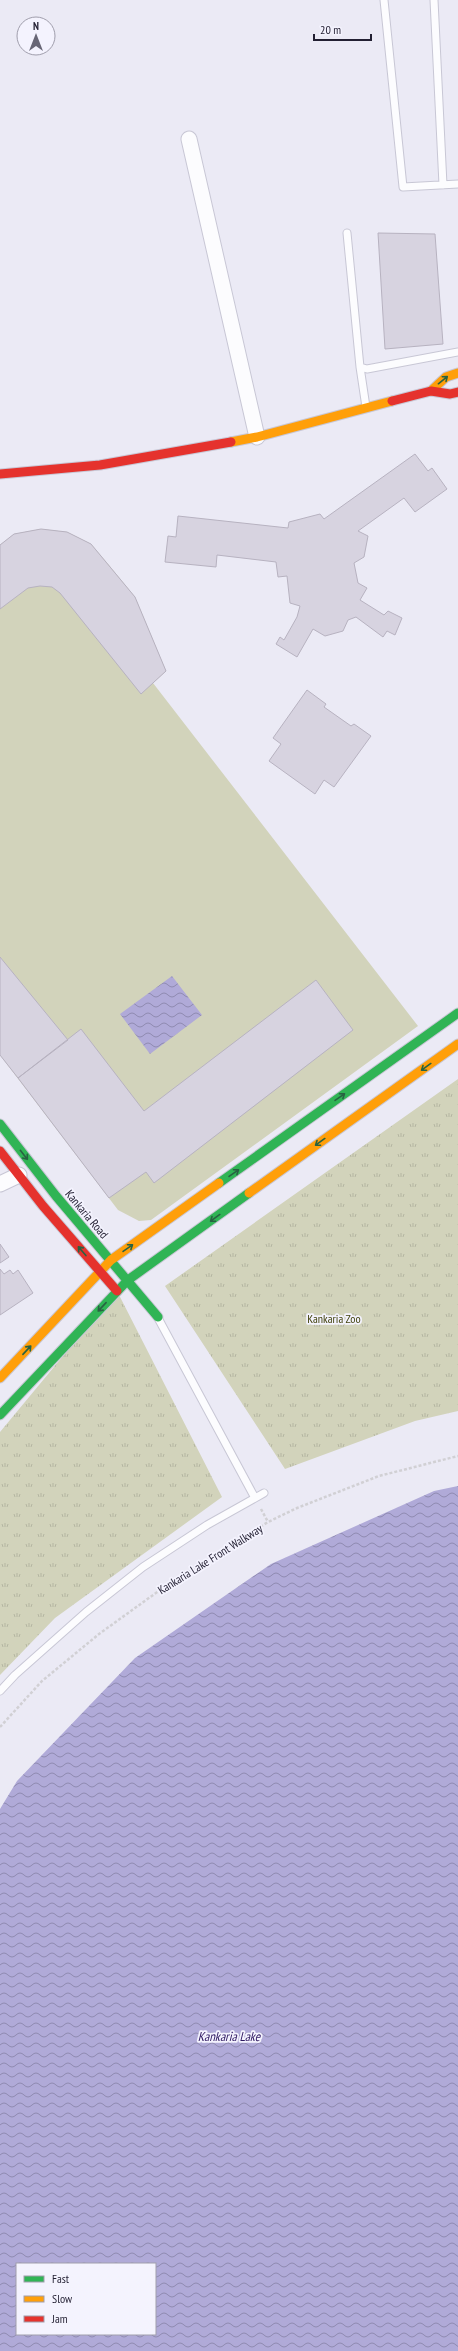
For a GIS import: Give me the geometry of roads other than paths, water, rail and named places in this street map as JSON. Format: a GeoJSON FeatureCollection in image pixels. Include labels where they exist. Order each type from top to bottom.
{"type":"FeatureCollection","features":[{"type":"Feature","properties":{"kind":"main road"},"geometry":{"type":"LineString","coordinates":[[431,391],[446,377],[458,373]]}},
{"type":"Feature","properties":{"kind":"main road"},"geometry":{"type":"LineString","coordinates":[[0,474],[100,464],[257,437],[431,391],[450,394],[458,392]]}},
{"type":"Feature","properties":{"kind":"main road"},"geometry":{"type":"LineString","coordinates":[[0,1378],[111,1260],[458,1013]]}},
{"type":"Feature","properties":{"kind":"main road"},"geometry":{"type":"LineString","coordinates":[[0,1415],[128,1280],[458,1044]]}},
{"type":"Feature","properties":{"kind":"main road","name":"Kankaria Road"},"geometry":{"type":"LineString","coordinates":[[0,1124],[56,1196],[128,1280],[158,1318]]}},
{"type":"Feature","properties":{"kind":"main road"},"geometry":{"type":"LineString","coordinates":[[0,1151],[43,1206],[117,1291]]}},
{"type":"Feature","properties":{"kind":"street"},"geometry":{"type":"LineString","coordinates":[[189,139],[257,437]]}},
{"type":"Feature","properties":{"kind":"street"},"geometry":{"type":"LineString","coordinates":[[0,1184],[18,1175]]}},
{"type":"Feature","properties":{"kind":"lane"},"geometry":{"type":"LineString","coordinates":[[384,0],[402,187],[458,184]]}},
{"type":"Feature","properties":{"kind":"lane"},"geometry":{"type":"LineString","coordinates":[[434,0],[442,185]]}},
{"type":"Feature","properties":{"kind":"lane"},"geometry":{"type":"LineString","coordinates":[[347,233],[360,367],[366,408]]}},
{"type":"Feature","properties":{"kind":"lane"},"geometry":{"type":"LineString","coordinates":[[360,367],[367,369],[458,352]]}},
{"type":"Feature","properties":{"kind":"lane"},"geometry":{"type":"LineString","coordinates":[[158,1318],[255,1498]]}},
{"type":"Feature","properties":{"kind":"lane"},"geometry":{"type":"LineString","coordinates":[[0,1691],[15,1675],[86,1612],[143,1567],[208,1525],[264,1493]]}},
{"type":"Feature","properties":{"kind":"water"},"geometry":{"type":"Polygon","coordinates":[[[172,976],[202,1015],[150,1054],[120,1014],[172,976]]]}},
{"type":"Feature","properties":{"kind":"water","name":"Kankaria Lake"},"geometry":{"type":"Polygon","coordinates":[[[458,1486],[458,2351],[0,2351],[0,1809],[17,1781],[135,1658],[271,1564],[434,1491],[458,1486]]]}},
{"type":"Feature","properties":{"kind":"park label","name":"Kankaria Zoo"},"geometry":{"type":"Point","coordinates":[334,1318]}}]}
